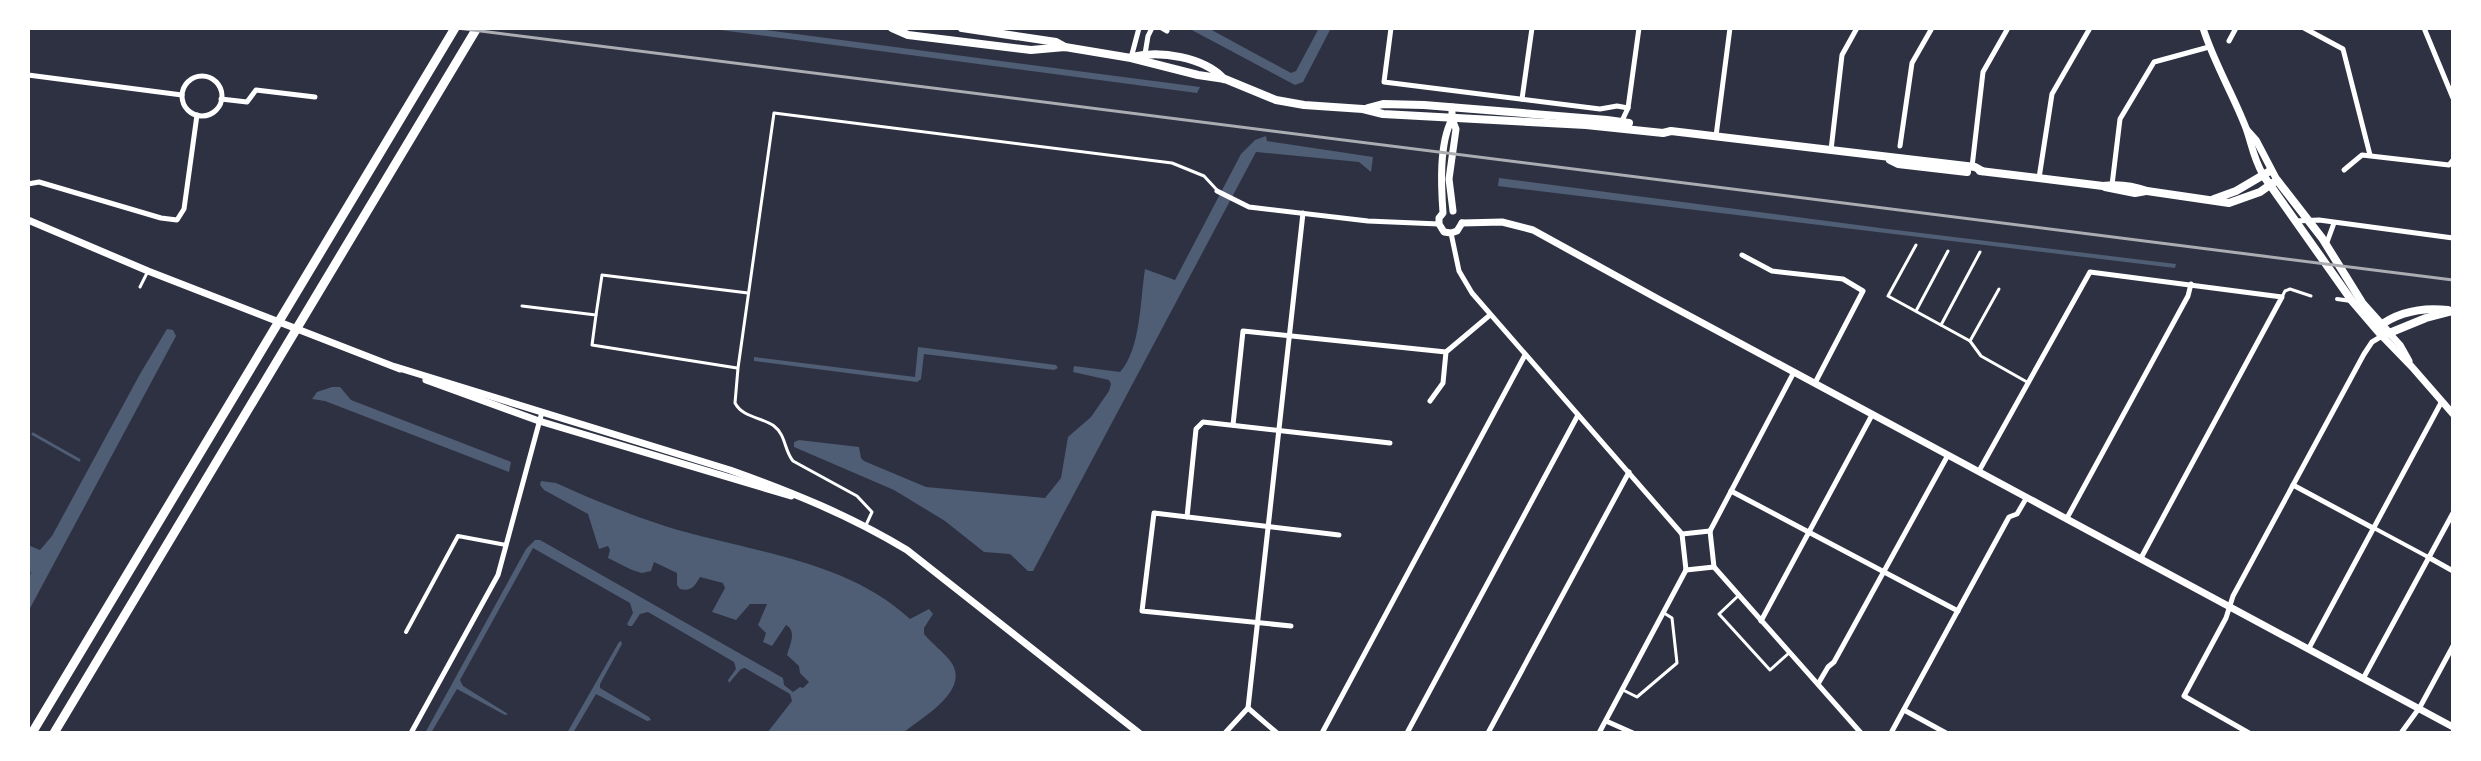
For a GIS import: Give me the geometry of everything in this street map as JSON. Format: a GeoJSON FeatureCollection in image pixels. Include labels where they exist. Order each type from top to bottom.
{"type":"FeatureCollection","features":[{"type":"Feature","properties":{"kind":"highway"},"geometry":{"type":"LineString","coordinates":[[32,733],[455,28]]}},
{"type":"Feature","properties":{"kind":"highway"},"geometry":{"type":"LineString","coordinates":[[54,733],[477,28]]}},
{"type":"Feature","properties":{"kind":"main road"},"geometry":{"type":"LineString","coordinates":[[892,28],[908,35],[1031,50],[1065,47],[1131,58],[1225,79],[1276,100],[1304,105],[1452,119],[1620,125]]}},
{"type":"Feature","properties":{"kind":"main road"},"geometry":{"type":"LineString","coordinates":[[962,28],[1056,42],[1065,47]]}},
{"type":"Feature","properties":{"kind":"main road"},"geometry":{"type":"LineString","coordinates":[[1131,58],[1145,54],[1174,56],[1216,70],[1225,79]]}},
{"type":"Feature","properties":{"kind":"main road"},"geometry":{"type":"LineString","coordinates":[[1363,109],[1383,104],[1452,107],[1620,125],[1663,133],[1671,131],[1899,157],[1982,171],[2136,187],[2229,203],[2255,194],[2274,182]]}},
{"type":"Feature","properties":{"kind":"main road"},"geometry":{"type":"LineString","coordinates":[[1883,157],[1898,164],[1982,171]]}},
{"type":"Feature","properties":{"kind":"main road"},"geometry":{"type":"LineString","coordinates":[[2213,199],[2236,191],[2267,173],[2306,219],[2382,330]]}},
{"type":"Feature","properties":{"kind":"main road"},"geometry":{"type":"LineString","coordinates":[[2274,182],[2294,221],[2352,301],[2382,330]]}},
{"type":"Feature","properties":{"kind":"main road"},"geometry":{"type":"LineString","coordinates":[[2382,330],[2392,317],[2417,310],[2453,311]]}},
{"type":"Feature","properties":{"kind":"main road"},"geometry":{"type":"LineString","coordinates":[[2382,330],[2453,311]]}},
{"type":"Feature","properties":{"kind":"street"},"geometry":{"type":"LineString","coordinates":[[1131,58],[1139,28]]}},
{"type":"Feature","properties":{"kind":"street"},"geometry":{"type":"LineString","coordinates":[[1145,54],[1152,28]]}},
{"type":"Feature","properties":{"kind":"street"},"geometry":{"type":"LineString","coordinates":[[1391,28],[1384,82],[1600,109],[1628,108]]}},
{"type":"Feature","properties":{"kind":"street"},"geometry":{"type":"LineString","coordinates":[[1522,99],[1532,28]]}},
{"type":"Feature","properties":{"kind":"street"},"geometry":{"type":"LineString","coordinates":[[1620,125],[1628,108],[1639,28]]}},
{"type":"Feature","properties":{"kind":"street"},"geometry":{"type":"LineString","coordinates":[[1716,137],[1730,28]]}},
{"type":"Feature","properties":{"kind":"street"},"geometry":{"type":"LineString","coordinates":[[1831,151],[1842,55],[1857,28]]}},
{"type":"Feature","properties":{"kind":"street"},"geometry":{"type":"LineString","coordinates":[[1900,146],[1912,63],[1932,28]]}},
{"type":"Feature","properties":{"kind":"street"},"geometry":{"type":"LineString","coordinates":[[1972,167],[1983,72],[2008,28]]}},
{"type":"Feature","properties":{"kind":"street"},"geometry":{"type":"LineString","coordinates":[[2039,178],[2052,94],[2090,28]]}},
{"type":"Feature","properties":{"kind":"street"},"geometry":{"type":"LineString","coordinates":[[2203,28],[2247,130],[2250,150],[2267,173]]}},
{"type":"Feature","properties":{"kind":"street"},"geometry":{"type":"LineString","coordinates":[[2229,41],[2236,28]]}},
{"type":"Feature","properties":{"kind":"street"},"geometry":{"type":"LineString","coordinates":[[2304,28],[2343,49],[2370,155]]}},
{"type":"Feature","properties":{"kind":"street"},"geometry":{"type":"LineString","coordinates":[[2424,28],[2453,98]]}},
{"type":"Feature","properties":{"kind":"street"},"geometry":{"type":"LineString","coordinates":[[2108,185],[2120,119],[2154,62],[2209,47]]}},
{"type":"Feature","properties":{"kind":"street"},"geometry":{"type":"LineString","coordinates":[[28,75],[182,95]]}},
{"type":"Feature","properties":{"kind":"street"},"geometry":{"type":"LineString","coordinates":[[206,77],[219,87],[221,99],[216,110],[210,114],[197,115],[186,108],[182,95],[190,80],[206,77]]}},
{"type":"Feature","properties":{"kind":"street"},"geometry":{"type":"LineString","coordinates":[[221,99],[247,102],[256,90],[315,97]]}},
{"type":"Feature","properties":{"kind":"street"},"geometry":{"type":"LineString","coordinates":[[1452,107],[1456,129],[1449,179],[1453,211],[1462,223]]}},
{"type":"Feature","properties":{"kind":"street"},"geometry":{"type":"LineString","coordinates":[[28,184],[39,182],[177,220],[184,209],[197,115]]}},
{"type":"Feature","properties":{"kind":"street"},"geometry":{"type":"LineString","coordinates":[[1443,213],[1441,181],[1447,127],[1452,119]]}},
{"type":"Feature","properties":{"kind":"street"},"geometry":{"type":"LineString","coordinates":[[2344,170],[2362,155],[2449,165],[2453,160]]}},
{"type":"Feature","properties":{"kind":"street"},"geometry":{"type":"LineString","coordinates":[[1217,191],[1249,207],[1439,224]]}},
{"type":"Feature","properties":{"kind":"street"},"geometry":{"type":"LineString","coordinates":[[1453,211],[1443,213],[1439,218],[1444,232],[1457,231],[1462,223]]}},
{"type":"Feature","properties":{"kind":"street"},"geometry":{"type":"LineString","coordinates":[[1225,733],[1248,708],[1303,213]]}},
{"type":"Feature","properties":{"kind":"street"},"geometry":{"type":"LineString","coordinates":[[2294,221],[2306,219],[2453,238]]}},
{"type":"Feature","properties":{"kind":"street"},"geometry":{"type":"LineString","coordinates":[[28,220],[148,271],[460,394],[539,421],[797,497]]}},
{"type":"Feature","properties":{"kind":"street"},"geometry":{"type":"LineString","coordinates":[[1462,223],[1502,222],[1533,230],[2453,727]]}},
{"type":"Feature","properties":{"kind":"street"},"geometry":{"type":"LineString","coordinates":[[2325,246],[2334,223]]}},
{"type":"Feature","properties":{"kind":"street"},"geometry":{"type":"LineString","coordinates":[[1451,233],[1459,271],[1472,293],[1682,534],[1686,570],[1599,733]]}},
{"type":"Feature","properties":{"kind":"street"},"geometry":{"type":"LineString","coordinates":[[1742,255],[1772,271],[1843,279],[1863,291],[1815,383]]}},
{"type":"Feature","properties":{"kind":"street"},"geometry":{"type":"LineString","coordinates":[[1979,471],[2090,272],[2282,297],[2141,558]]}},
{"type":"Feature","properties":{"kind":"street"},"geometry":{"type":"LineString","coordinates":[[2067,518],[2188,296],[2191,284]]}},
{"type":"Feature","properties":{"kind":"street"},"geometry":{"type":"LineString","coordinates":[[2337,299],[2352,301]]}},
{"type":"Feature","properties":{"kind":"street"},"geometry":{"type":"LineString","coordinates":[[1430,401],[1443,383],[1446,352],[1490,315]]}},
{"type":"Feature","properties":{"kind":"street"},"geometry":{"type":"LineString","coordinates":[[2249,733],[2184,696],[2293,485],[2364,354],[2382,330],[2400,345],[2412,367],[2453,414]]}},
{"type":"Feature","properties":{"kind":"street"},"geometry":{"type":"LineString","coordinates":[[1233,425],[1243,331],[1446,352]]}},
{"type":"Feature","properties":{"kind":"street"},"geometry":{"type":"LineString","coordinates":[[1322,733],[1525,355]]}},
{"type":"Feature","properties":{"kind":"street"},"geometry":{"type":"LineString","coordinates":[[396,367],[730,470],[785,489],[797,497],[866,525],[907,550],[1139,733]]}},
{"type":"Feature","properties":{"kind":"street"},"geometry":{"type":"LineString","coordinates":[[1794,371],[1710,531],[1714,567],[1861,733]]}},
{"type":"Feature","properties":{"kind":"street"},"geometry":{"type":"LineString","coordinates":[[2309,648],[2442,401]]}},
{"type":"Feature","properties":{"kind":"street"},"geometry":{"type":"LineString","coordinates":[[411,733],[498,575],[542,412]]}},
{"type":"Feature","properties":{"kind":"street"},"geometry":{"type":"LineString","coordinates":[[1761,621],[1873,414]]}},
{"type":"Feature","properties":{"kind":"street"},"geometry":{"type":"LineString","coordinates":[[1407,733],[1578,415]]}},
{"type":"Feature","properties":{"kind":"street"},"geometry":{"type":"LineString","coordinates":[[1187,518],[1196,429],[1203,422],[1390,443]]}},
{"type":"Feature","properties":{"kind":"street"},"geometry":{"type":"LineString","coordinates":[[1818,684],[1834,662],[1949,455]]}},
{"type":"Feature","properties":{"kind":"street"},"geometry":{"type":"LineString","coordinates":[[1488,733],[1629,472]]}},
{"type":"Feature","properties":{"kind":"street"},"geometry":{"type":"LineString","coordinates":[[2293,485],[2453,571]]}},
{"type":"Feature","properties":{"kind":"street"},"geometry":{"type":"LineString","coordinates":[[1731,491],[1958,611]]}},
{"type":"Feature","properties":{"kind":"street"},"geometry":{"type":"LineString","coordinates":[[1891,733],[2009,517],[2017,514],[2027,496]]}},
{"type":"Feature","properties":{"kind":"street"},"geometry":{"type":"LineString","coordinates":[[1291,626],[1142,611],[1154,513],[1339,535]]}},
{"type":"Feature","properties":{"kind":"street"},"geometry":{"type":"LineString","coordinates":[[2364,677],[2453,513]]}},
{"type":"Feature","properties":{"kind":"street"},"geometry":{"type":"LineString","coordinates":[[1682,534],[1710,531]]}},
{"type":"Feature","properties":{"kind":"street"},"geometry":{"type":"LineString","coordinates":[[406,632],[458,536],[506,545]]}},
{"type":"Feature","properties":{"kind":"street"},"geometry":{"type":"LineString","coordinates":[[1686,570],[1714,567]]}},
{"type":"Feature","properties":{"kind":"street"},"geometry":{"type":"LineString","coordinates":[[2401,733],[2420,707],[2453,646]]}},
{"type":"Feature","properties":{"kind":"street"},"geometry":{"type":"LineString","coordinates":[[1248,708],[1277,733]]}},
{"type":"Feature","properties":{"kind":"street"},"geometry":{"type":"LineString","coordinates":[[1904,710],[1946,733]]}},
{"type":"Feature","properties":{"kind":"street"},"geometry":{"type":"LineString","coordinates":[[1606,721],[1633,733]]}},
{"type":"Feature","properties":{"kind":"lane"},"geometry":{"type":"LineString","coordinates":[[866,525],[872,512],[857,496],[793,461],[775,427],[738,408],[735,397],[774,113],[1172,163],[1204,176],[1217,191]]}},
{"type":"Feature","properties":{"kind":"lane"},"geometry":{"type":"LineString","coordinates":[[1899,157],[1900,146]]}},
{"type":"Feature","properties":{"kind":"lane"},"geometry":{"type":"LineString","coordinates":[[1916,245],[1888,296],[1970,341],[1981,356],[2027,382]]}},
{"type":"Feature","properties":{"kind":"lane"},"geometry":{"type":"LineString","coordinates":[[1916,311],[1948,251]]}},
{"type":"Feature","properties":{"kind":"lane"},"geometry":{"type":"LineString","coordinates":[[1941,325],[1980,252]]}},
{"type":"Feature","properties":{"kind":"lane"},"geometry":{"type":"LineString","coordinates":[[140,287],[148,271]]}},
{"type":"Feature","properties":{"kind":"lane"},"geometry":{"type":"LineString","coordinates":[[738,368],[592,345],[596,315],[602,275],[749,293]]}},
{"type":"Feature","properties":{"kind":"lane"},"geometry":{"type":"LineString","coordinates":[[1970,341],[1999,289]]}},
{"type":"Feature","properties":{"kind":"lane"},"geometry":{"type":"LineString","coordinates":[[2282,297],[2290,289],[2311,296]]}},
{"type":"Feature","properties":{"kind":"lane"},"geometry":{"type":"LineString","coordinates":[[522,306],[596,315]]}},
{"type":"Feature","properties":{"kind":"lane"},"geometry":{"type":"LineString","coordinates":[[1738,596],[1719,614],[1770,670],[1789,653]]}},
{"type":"Feature","properties":{"kind":"lane"},"geometry":{"type":"LineString","coordinates":[[1623,690],[1637,697],[1677,663],[1672,618],[1664,613]]}},
{"type":"Feature","properties":{"kind":"water"},"geometry":{"type":"Polygon","coordinates":[[[705,28],[750,28],[1200,87],[1197,93],[705,28]]]}},
{"type":"Feature","properties":{"kind":"water"},"geometry":{"type":"Polygon","coordinates":[[[1188,28],[1208,28],[1291,73],[1296,71],[1319,28],[1331,28],[1303,82],[1295,85],[1188,28]]]}},
{"type":"Feature","properties":{"kind":"water"},"geometry":{"type":"Polygon","coordinates":[[[1266,136],[1267,141],[1373,157],[1371,172],[1359,162],[1256,152],[1033,571],[1028,571],[1010,554],[984,552],[945,521],[894,490],[794,447],[794,442],[799,440],[859,447],[864,461],[926,487],[1045,498],[1061,478],[1068,437],[1091,417],[1111,384],[1109,380],[1073,372],[1074,366],[1120,372],[1136,337],[1145,269],[1175,280],[1241,154],[1255,140],[1266,136]]]}},
{"type":"Feature","properties":{"kind":"water"},"geometry":{"type":"Polygon","coordinates":[[[1499,178],[2176,264],[2175,268],[1498,186],[1499,178]]]}},
{"type":"Feature","properties":{"kind":"water"},"geometry":{"type":"Polygon","coordinates":[[[167,329],[173,330],[176,336],[28,612],[28,579],[31,573],[28,568],[28,545],[40,550],[52,536],[167,329]]]}},
{"type":"Feature","properties":{"kind":"water"},"geometry":{"type":"Polygon","coordinates":[[[918,347],[1056,365],[1058,368],[1054,370],[924,354],[921,379],[917,382],[754,361],[754,357],[915,377],[918,347]]]}},
{"type":"Feature","properties":{"kind":"water"},"geometry":{"type":"Polygon","coordinates":[[[340,387],[351,400],[511,462],[509,472],[325,401],[312,399],[317,392],[340,387]]]}},
{"type":"Feature","properties":{"kind":"water"},"geometry":{"type":"Polygon","coordinates":[[[541,481],[556,483],[665,526],[825,570],[855,582],[910,619],[929,609],[933,614],[924,628],[924,634],[951,662],[955,683],[950,693],[903,733],[767,733],[792,701],[790,694],[745,668],[729,683],[736,669],[734,662],[648,612],[640,614],[629,626],[627,624],[633,613],[630,603],[533,548],[460,680],[463,686],[508,714],[457,689],[431,733],[425,733],[526,549],[535,540],[540,540],[783,678],[784,685],[793,692],[809,682],[787,655],[792,638],[786,625],[772,646],[763,642],[766,633],[758,625],[767,604],[750,604],[736,620],[712,612],[725,588],[723,583],[700,577],[692,588],[680,589],[677,573],[654,562],[651,571],[642,573],[608,558],[610,550],[608,546],[599,549],[588,514],[544,490],[541,481]]]}},
{"type":"Feature","properties":{"kind":"water"},"geometry":{"type":"Polygon","coordinates":[[[619,642],[600,688],[651,720],[647,721],[596,694],[573,733],[567,733],[619,642]]]}},
{"type":"Feature","properties":{"kind":"waterway"},"geometry":{"type":"LineString","coordinates":[[33,434],[79,460]]}},
{"type":"Feature","properties":{"kind":"railway"},"geometry":{"type":"LineString","coordinates":[[457,28],[2453,280]]}}]}
